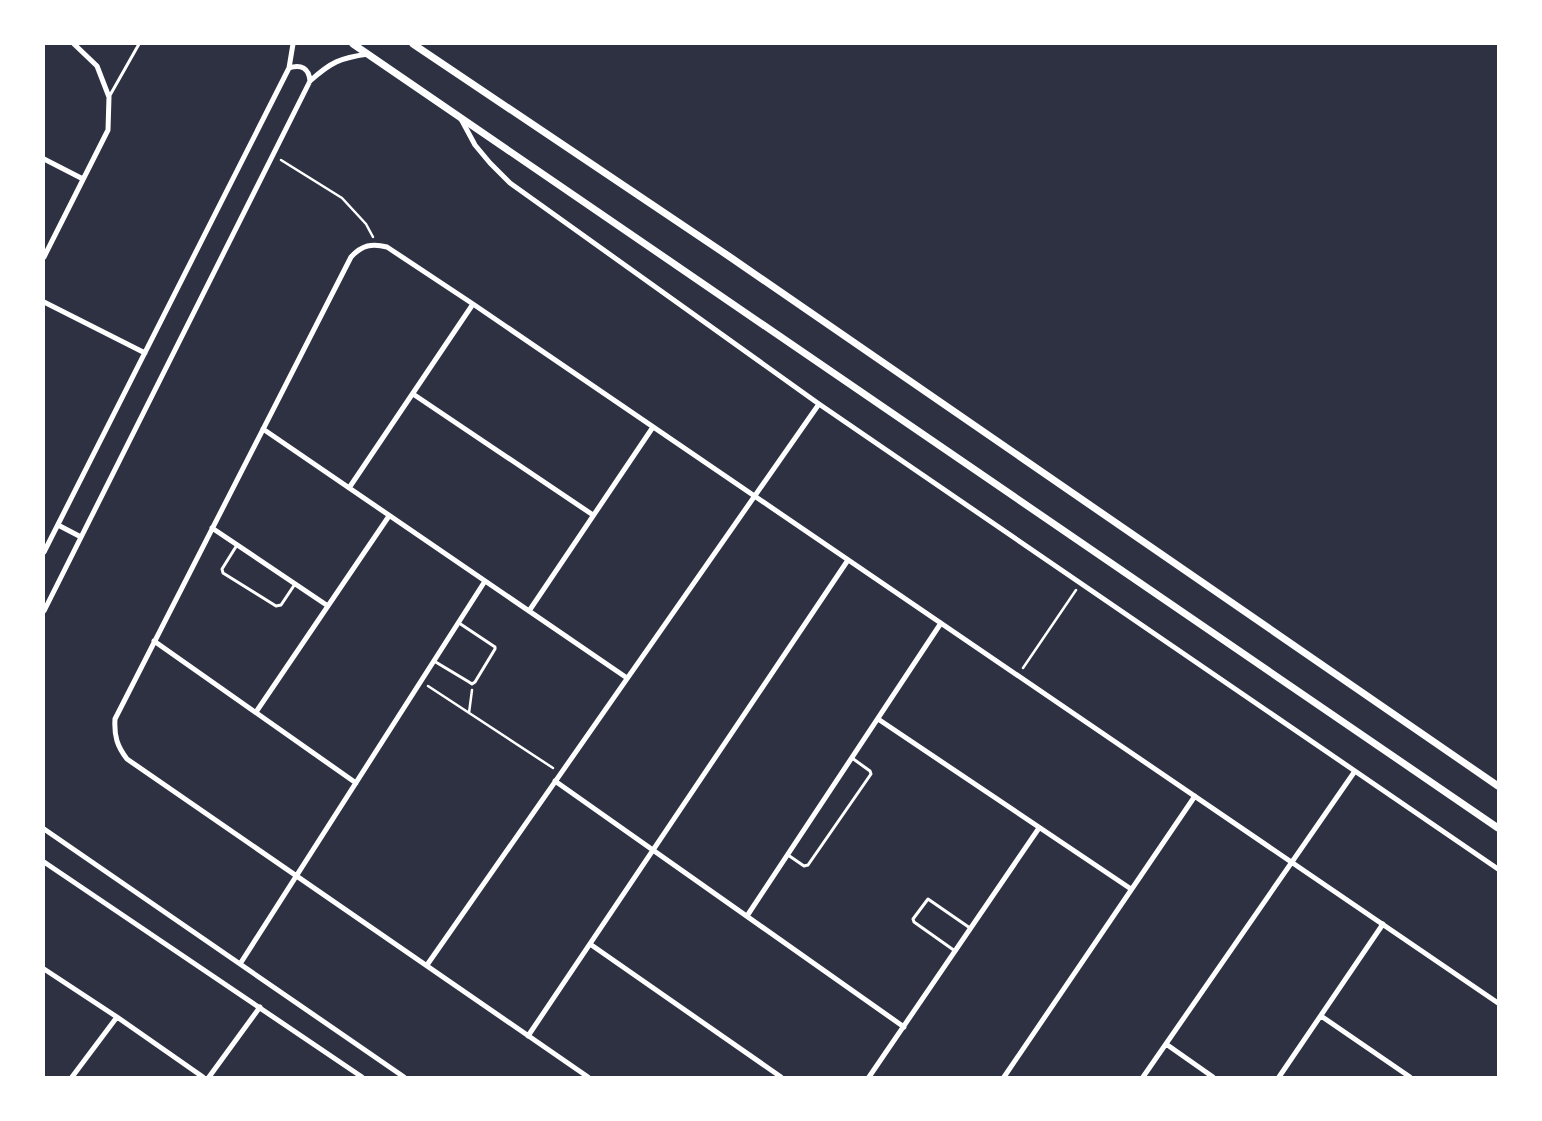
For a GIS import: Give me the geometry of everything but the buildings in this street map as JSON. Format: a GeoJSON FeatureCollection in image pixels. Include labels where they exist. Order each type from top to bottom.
{"type":"FeatureCollection","features":[{"type":"Feature","properties":{"kind":"street"},"geometry":{"type":"LineString","coordinates":[[44,257],[108,130],[110,97],[97,66],[74,44]]}},
{"type":"Feature","properties":{"kind":"street"},"geometry":{"type":"LineString","coordinates":[[44,552],[289,68],[293,44]]}},
{"type":"Feature","properties":{"kind":"street"},"geometry":{"type":"LineString","coordinates":[[353,44],[1498,828]]}},
{"type":"Feature","properties":{"kind":"street"},"geometry":{"type":"LineString","coordinates":[[414,44],[745,268],[1498,786]]}},
{"type":"Feature","properties":{"kind":"street"},"geometry":{"type":"LineString","coordinates":[[44,612],[310,81],[326,66],[346,57],[368,54]]}},
{"type":"Feature","properties":{"kind":"street"},"geometry":{"type":"LineString","coordinates":[[289,68],[297,65],[304,67],[310,73],[310,81]]}},
{"type":"Feature","properties":{"kind":"street"},"geometry":{"type":"LineString","coordinates":[[460,116],[475,145],[510,183],[819,404],[1498,869]]}},
{"type":"Feature","properties":{"kind":"street"},"geometry":{"type":"LineString","coordinates":[[44,159],[83,179]]}},
{"type":"Feature","properties":{"kind":"street"},"geometry":{"type":"LineString","coordinates":[[588,1077],[126,759],[118,747],[114,734],[114,719],[351,257],[358,249],[368,245],[387,247],[473,304],[1498,1003]]}},
{"type":"Feature","properties":{"kind":"street"},"geometry":{"type":"LineString","coordinates":[[44,302],[145,353]]}},
{"type":"Feature","properties":{"kind":"street"},"geometry":{"type":"LineString","coordinates":[[349,488],[473,304]]}},
{"type":"Feature","properties":{"kind":"street"},"geometry":{"type":"LineString","coordinates":[[413,394],[593,515]]}},
{"type":"Feature","properties":{"kind":"street"},"geometry":{"type":"LineString","coordinates":[[427,965],[819,404]]}},
{"type":"Feature","properties":{"kind":"street"},"geometry":{"type":"LineString","coordinates":[[529,611],[653,427]]}},
{"type":"Feature","properties":{"kind":"street"},"geometry":{"type":"LineString","coordinates":[[262,429],[627,678]]}},
{"type":"Feature","properties":{"kind":"street"},"geometry":{"type":"LineString","coordinates":[[256,712],[389,516]]}},
{"type":"Feature","properties":{"kind":"street"},"geometry":{"type":"LineString","coordinates":[[58,525],[81,537]]}},
{"type":"Feature","properties":{"kind":"street"},"geometry":{"type":"LineString","coordinates":[[212,528],[328,606]]}},
{"type":"Feature","properties":{"kind":"street"},"geometry":{"type":"LineString","coordinates":[[528,1036],[848,560]]}},
{"type":"Feature","properties":{"kind":"street"},"geometry":{"type":"LineString","coordinates":[[240,964],[485,581]]}},
{"type":"Feature","properties":{"kind":"street"},"geometry":{"type":"LineString","coordinates":[[747,916],[941,623]]}},
{"type":"Feature","properties":{"kind":"street"},"geometry":{"type":"LineString","coordinates":[[154,641],[356,782]]}},
{"type":"Feature","properties":{"kind":"street"},"geometry":{"type":"LineString","coordinates":[[878,719],[1131,889]]}},
{"type":"Feature","properties":{"kind":"street"},"geometry":{"type":"LineString","coordinates":[[1143,1077],[1355,771]]}},
{"type":"Feature","properties":{"kind":"street"},"geometry":{"type":"LineString","coordinates":[[555,781],[904,1027]]}},
{"type":"Feature","properties":{"kind":"street"},"geometry":{"type":"LineString","coordinates":[[1004,1077],[1194,796]]}},
{"type":"Feature","properties":{"kind":"street"},"geometry":{"type":"LineString","coordinates":[[870,1077],[1039,828]]}},
{"type":"Feature","properties":{"kind":"street"},"geometry":{"type":"LineString","coordinates":[[44,829],[404,1077]]}},
{"type":"Feature","properties":{"kind":"street"},"geometry":{"type":"LineString","coordinates":[[44,862],[362,1077]]}},
{"type":"Feature","properties":{"kind":"street"},"geometry":{"type":"LineString","coordinates":[[1279,1077],[1383,924]]}},
{"type":"Feature","properties":{"kind":"street"},"geometry":{"type":"LineString","coordinates":[[590,944],[781,1077]]}},
{"type":"Feature","properties":{"kind":"street"},"geometry":{"type":"LineString","coordinates":[[44,969],[204,1077]]}},
{"type":"Feature","properties":{"kind":"street"},"geometry":{"type":"LineString","coordinates":[[209,1077],[260,1007]]}},
{"type":"Feature","properties":{"kind":"street"},"geometry":{"type":"LineString","coordinates":[[1321,1016],[1410,1077]]}},
{"type":"Feature","properties":{"kind":"street"},"geometry":{"type":"LineString","coordinates":[[72,1077],[117,1017]]}},
{"type":"Feature","properties":{"kind":"street"},"geometry":{"type":"LineString","coordinates":[[1166,1044],[1213,1077]]}},
{"type":"Feature","properties":{"kind":"lane"},"geometry":{"type":"LineString","coordinates":[[110,97],[139,44]]}},
{"type":"Feature","properties":{"kind":"lane"},"geometry":{"type":"LineString","coordinates":[[237,545],[222,569],[223,573],[276,606],[281,605],[295,584]]}},
{"type":"Feature","properties":{"kind":"lane"},"geometry":{"type":"LineString","coordinates":[[434,661],[472,684],[480,674],[495,647],[458,623]]}},
{"type":"Feature","properties":{"kind":"lane"},"geometry":{"type":"LineString","coordinates":[[787,855],[804,866],[808,865],[871,774],[870,771],[852,758]]}},
{"type":"Feature","properties":{"kind":"lane"},"geometry":{"type":"LineString","coordinates":[[955,951],[914,922],[914,919],[928,899],[970,929]]}},
{"type":"Feature","properties":{"kind":"path"},"geometry":{"type":"LineString","coordinates":[[273,155],[342,198],[366,224],[378,245]]}},
{"type":"Feature","properties":{"kind":"path"},"geometry":{"type":"LineString","coordinates":[[1018,676],[1080,583]]}},
{"type":"Feature","properties":{"kind":"path"},"geometry":{"type":"LineString","coordinates":[[421,681],[561,773]]}},
{"type":"Feature","properties":{"kind":"path"},"geometry":{"type":"LineString","coordinates":[[469,713],[472,703],[472,684]]}}]}
